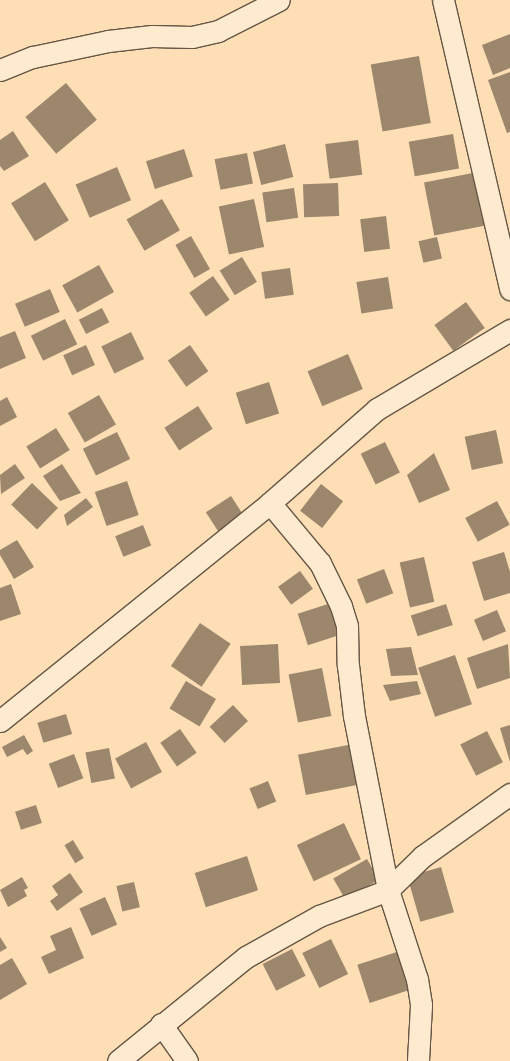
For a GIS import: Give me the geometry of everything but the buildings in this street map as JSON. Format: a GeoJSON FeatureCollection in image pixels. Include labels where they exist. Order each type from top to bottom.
{"type":"FeatureCollection","features":[{"type":"Feature","properties":{"kind":"street"},"geometry":{"type":"LineString","coordinates":[[0,70],[32,58],[108,41],[152,36],[192,37],[218,31],[279,0]]}},
{"type":"Feature","properties":{"kind":"street"},"geometry":{"type":"LineString","coordinates":[[443,0],[510,289]]}},
{"type":"Feature","properties":{"kind":"street"},"geometry":{"type":"LineString","coordinates":[[0,722],[270,503],[377,409],[510,330]]}},
{"type":"Feature","properties":{"kind":"street"},"geometry":{"type":"LineString","coordinates":[[270,503],[320,563],[343,612],[347,626],[348,665],[354,716],[388,890],[417,979],[420,1005],[418,1061]]}},
{"type":"Feature","properties":{"kind":"street"},"geometry":{"type":"LineString","coordinates":[[118,1061],[161,1024],[246,957],[319,916],[388,890],[423,856],[510,794]]}},
{"type":"Feature","properties":{"kind":"street"},"geometry":{"type":"LineString","coordinates":[[161,1024],[187,1061]]}}]}
